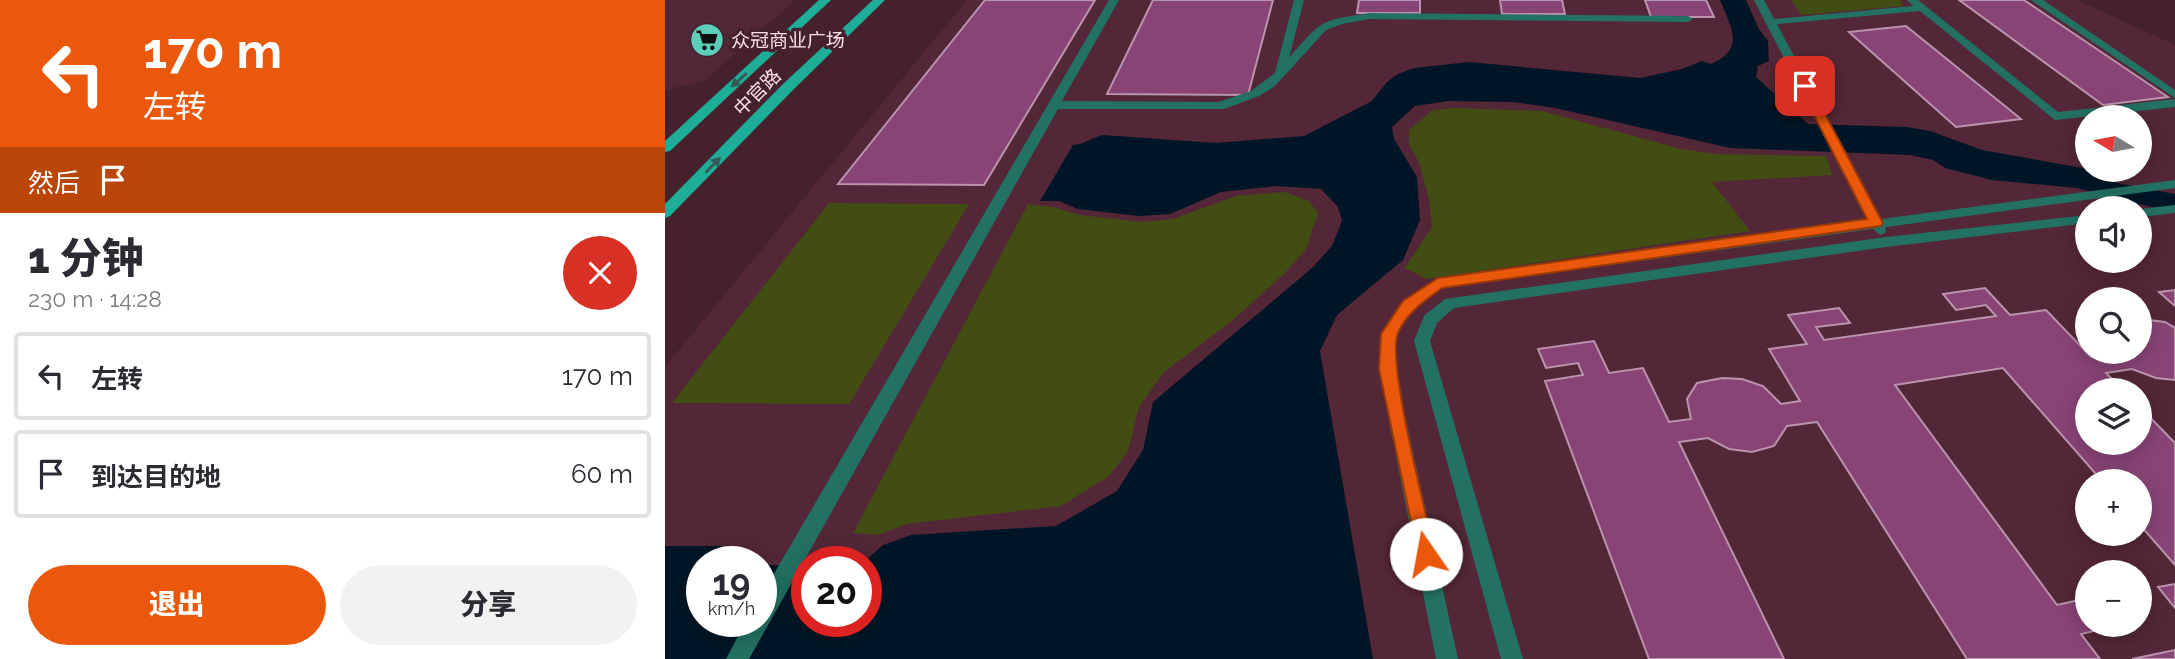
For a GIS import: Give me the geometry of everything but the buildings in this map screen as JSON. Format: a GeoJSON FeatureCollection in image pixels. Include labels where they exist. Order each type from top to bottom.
{"type":"FeatureCollection","features":[{"type":"Feature","properties":{"kind":"main road","name":"中官路"},"geometry":{"type":"LineString","coordinates":[[665,148],[825,0]]}},
{"type":"Feature","properties":{"kind":"main road","name":"中官路"},"geometry":{"type":"LineString","coordinates":[[665,214],[788,87],[879,0]]}},
{"type":"Feature","properties":{"kind":"lane"},"geometry":{"type":"LineString","coordinates":[[777,588],[1114,0]]}},
{"type":"Feature","properties":{"kind":"lane"},"geometry":{"type":"LineString","coordinates":[[1278,79],[1299,0]]}},
{"type":"Feature","properties":{"kind":"lane"},"geometry":{"type":"LineString","coordinates":[[1759,0],[1886,242]]}},
{"type":"Feature","properties":{"kind":"lane"},"geometry":{"type":"LineString","coordinates":[[2036,0],[2175,95]]}},
{"type":"Feature","properties":{"kind":"lane"},"geometry":{"type":"LineString","coordinates":[[1770,22],[1917,4],[2055,116],[2175,103]]}},
{"type":"Feature","properties":{"kind":"lane"},"geometry":{"type":"LineString","coordinates":[[1055,105],[1220,106],[1265,90],[1278,79],[1318,30],[1340,21],[1369,16],[1688,19]]}},
{"type":"Feature","properties":{"kind":"lane"},"geometry":{"type":"LineString","coordinates":[[1447,659],[1387,369],[1389,334],[1408,305],[1438,283],[2175,184]]}},
{"type":"Feature","properties":{"kind":"lane"},"geometry":{"type":"LineString","coordinates":[[2152,212],[2175,209]]}},
{"type":"Feature","properties":{"kind":"lane"},"geometry":{"type":"LineString","coordinates":[[1511,659],[1422,341],[1430,320],[1450,303],[1886,242],[2075,220]]}},
{"type":"Feature","properties":{"kind":"lane"},"geometry":{"type":"LineString","coordinates":[[737,659],[749,637]]}},
{"type":"Feature","properties":{"kind":"shaded area","name":"众冠商业广场"},"geometry":{"type":"Polygon","coordinates":[[[665,0],[795,0],[704,81],[665,90],[665,0]]]}},
{"type":"Feature","properties":{"kind":"shaded area"},"geometry":{"type":"Polygon","coordinates":[[[967,0],[2077,0],[2175,45],[2175,659],[665,659],[665,367],[967,0]]]}},
{"type":"Feature","properties":{"kind":"green space"},"geometry":{"type":"Polygon","coordinates":[[[1791,0],[1900,0],[1903,6],[1801,15],[1791,0]]]}},
{"type":"Feature","properties":{"kind":"green space"},"geometry":{"type":"Polygon","coordinates":[[[1456,108],[1542,111],[1681,149],[1716,154],[1826,156],[1832,175],[1712,182],[1750,231],[1427,279],[1405,268],[1432,227],[1429,199],[1419,162],[1409,145],[1409,130],[1433,110],[1456,108]]]}},
{"type":"Feature","properties":{"kind":"green space"},"geometry":{"type":"Polygon","coordinates":[[[1285,192],[1309,201],[1318,213],[1306,249],[1285,273],[1234,319],[1163,373],[1139,407],[1128,451],[1109,476],[1061,506],[907,524],[878,535],[853,533],[1028,204],[1053,207],[1080,215],[1142,222],[1173,219],[1236,196],[1285,192]]]}},
{"type":"Feature","properties":{"kind":"green space"},"geometry":{"type":"Polygon","coordinates":[[[829,203],[969,204],[849,404],[672,403],[829,203]]]}},
{"type":"Feature","properties":{"kind":"water"},"geometry":{"type":"Polygon","coordinates":[[[1720,0],[1746,0],[1759,29],[1768,41],[1769,61],[1758,66],[1756,77],[1808,124],[1907,127],[1930,131],[1982,150],[2075,167],[2075,182],[2115,182],[2175,194],[2175,213],[2152,207],[2152,196],[2108,196],[2077,188],[1992,180],[1945,168],[1933,160],[1910,155],[1730,148],[1555,108],[1513,102],[1448,101],[1415,106],[1392,127],[1394,139],[1417,177],[1420,220],[1403,260],[1337,315],[1320,351],[1373,659],[665,659],[665,546],[686,546],[686,637],[777,637],[777,565],[791,566],[791,637],[882,637],[883,545],[911,535],[1056,526],[1117,491],[1143,450],[1153,402],[1312,268],[1332,246],[1342,221],[1338,207],[1321,189],[1276,186],[1221,192],[1170,214],[1139,216],[1078,209],[1059,201],[1040,201],[1073,145],[1103,135],[1216,143],[1304,136],[1372,101],[1387,82],[1414,68],[1469,62],[1640,78],[1682,69],[1702,61],[1711,64],[1722,58],[1732,44],[1731,28],[1720,0]]]}},
{"type":"Feature","properties":{"kind":"place","name":"众冠商业广场"},"geometry":{"type":"Point","coordinates":[707,40]}},
{"type":"Feature","properties":{"kind":"route"},"geometry":{"type":"LineString","coordinates":[[1426,554],[1387,369],[1389,334],[1408,305],[1438,283],[1876,223],[1805,86]]}}]}
